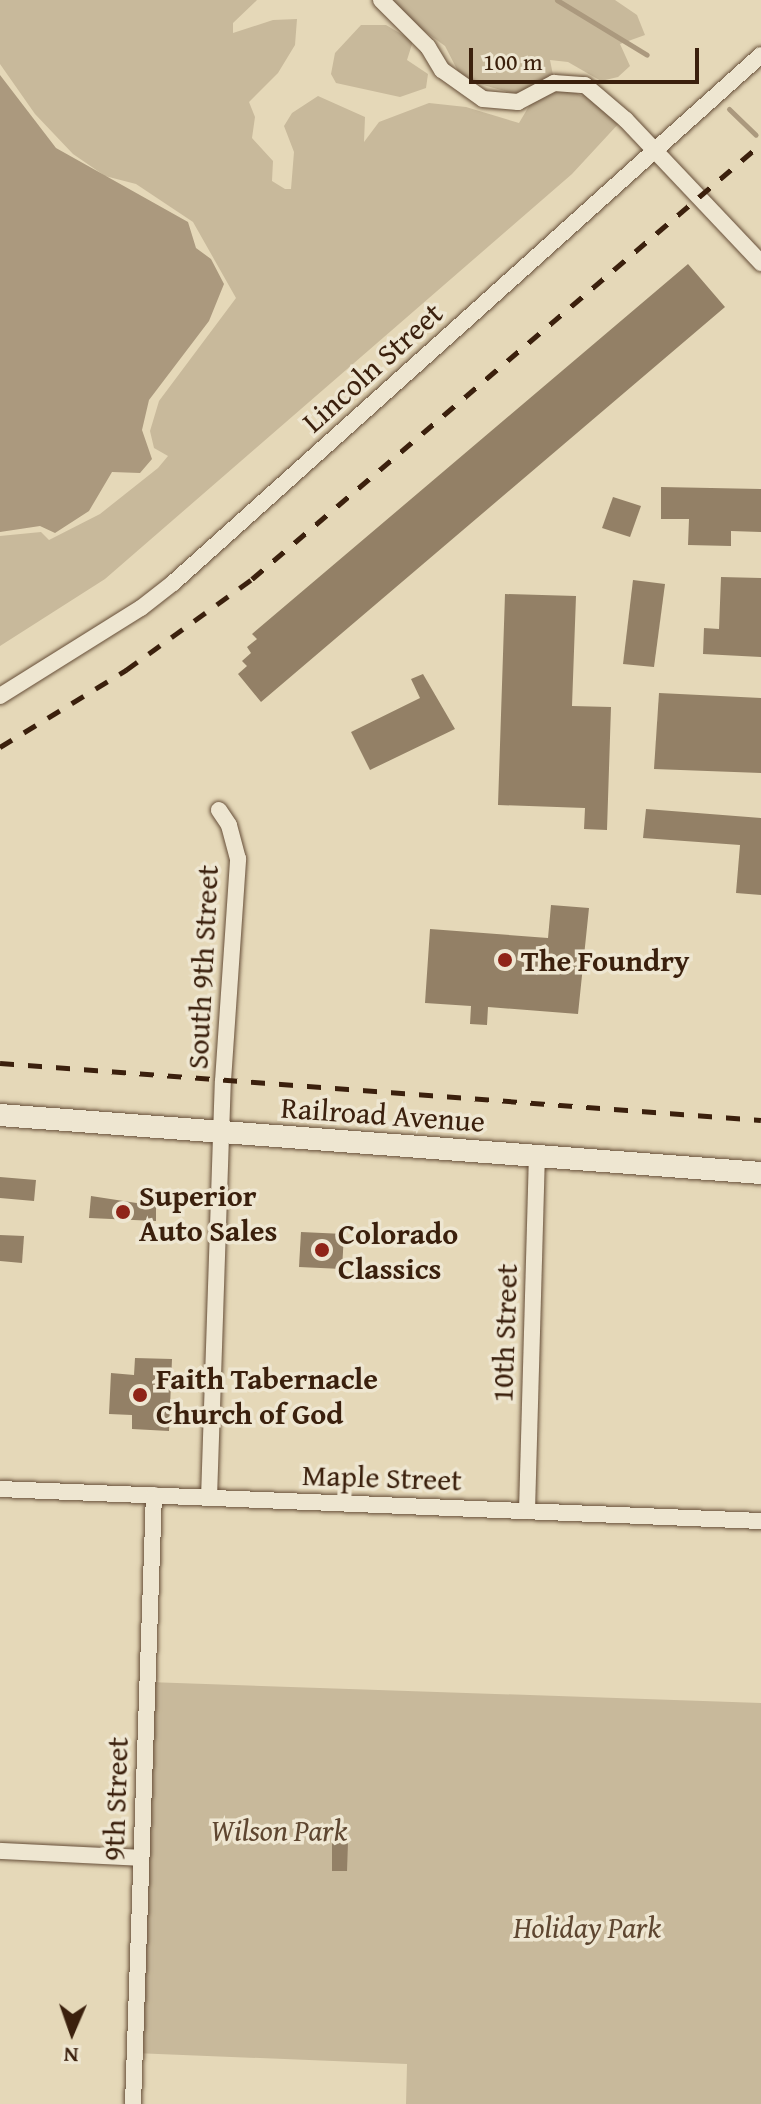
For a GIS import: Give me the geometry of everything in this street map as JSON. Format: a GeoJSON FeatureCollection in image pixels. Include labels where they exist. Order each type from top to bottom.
{"type":"FeatureCollection","features":[{"type":"Feature","properties":{"kind":"main road","name":"Railroad Avenue"},"geometry":{"type":"LineString","coordinates":[[0,1115],[761,1173]]}},
{"type":"Feature","properties":{"kind":"street"},"geometry":{"type":"LineString","coordinates":[[381,0],[428,47],[442,70],[483,99],[518,102],[554,83],[585,85],[656,153],[761,263]]}},
{"type":"Feature","properties":{"kind":"street","name":"Lincoln Street"},"geometry":{"type":"LineString","coordinates":[[0,696],[141,608],[173,583],[656,153],[761,55]]}},
{"type":"Feature","properties":{"kind":"street","name":"South 9th Street"},"geometry":{"type":"LineString","coordinates":[[219,810],[229,825],[238,859],[222,1132]]}},
{"type":"Feature","properties":{"kind":"street"},"geometry":{"type":"LineString","coordinates":[[209,1498],[222,1132]]}},
{"type":"Feature","properties":{"kind":"street","name":"10th Street"},"geometry":{"type":"LineString","coordinates":[[527,1511],[537,1156]]}},
{"type":"Feature","properties":{"kind":"street","name":"Maple Street"},"geometry":{"type":"LineString","coordinates":[[0,1489],[761,1521]]}},
{"type":"Feature","properties":{"kind":"street","name":"9th Street"},"geometry":{"type":"LineString","coordinates":[[133,2104],[154,1495]]}},
{"type":"Feature","properties":{"kind":"street"},"geometry":{"type":"LineString","coordinates":[[0,1851],[141,1858]]}},
{"type":"Feature","properties":{"kind":"green space"},"geometry":{"type":"Polygon","coordinates":[[[0,0],[257,0],[233,23],[233,33],[273,20],[297,19],[295,45],[278,73],[249,102],[255,117],[252,138],[273,161],[272,181],[285,189],[291,189],[294,152],[284,126],[292,113],[318,96],[365,117],[364,142],[379,122],[429,103],[466,107],[519,123],[532,101],[566,88],[582,96],[585,91],[621,121],[572,174],[105,579],[0,646],[0,536],[41,532],[49,540],[100,514],[158,468],[168,456],[154,448],[150,431],[159,401],[236,298],[193,222],[136,184],[105,176],[73,154],[35,114],[0,64],[0,0]]]}},
{"type":"Feature","properties":{"kind":"green space"},"geometry":{"type":"Polygon","coordinates":[[[393,0],[615,0],[637,15],[645,35],[620,44],[630,66],[618,77],[601,81],[568,62],[550,60],[553,75],[547,84],[515,94],[462,79],[445,46],[409,20],[393,0]]]}},
{"type":"Feature","properties":{"kind":"green space"},"geometry":{"type":"Polygon","coordinates":[[[361,25],[386,25],[413,41],[407,60],[428,74],[426,88],[400,97],[336,83],[331,74],[335,53],[361,25]]]}},
{"type":"Feature","properties":{"kind":"green space"},"geometry":{"type":"Polygon","coordinates":[[[148,1682],[761,1703],[761,2104],[406,2104],[407,2064],[134,2053],[148,1682]]]}},
{"type":"Feature","properties":{"kind":"shaded area"},"geometry":{"type":"Polygon","coordinates":[[[0,75],[56,148],[188,222],[196,248],[211,259],[224,284],[209,321],[149,400],[142,430],[152,459],[140,473],[112,472],[89,511],[55,533],[40,526],[0,532],[0,75]]]}},
{"type":"Feature","properties":{"kind":"building"},"geometry":{"type":"Polygon","coordinates":[[[688,264],[725,307],[261,702],[238,674],[247,666],[242,661],[251,653],[247,647],[257,639],[252,634],[688,264]]]}},
{"type":"Feature","properties":{"kind":"building"},"geometry":{"type":"Polygon","coordinates":[[[661,487],[761,489],[761,532],[731,531],[731,546],[688,545],[689,519],[661,519],[661,487]]]}},
{"type":"Feature","properties":{"kind":"building"},"geometry":{"type":"Polygon","coordinates":[[[613,497],[641,506],[630,537],[602,528],[613,497]]]}},
{"type":"Feature","properties":{"kind":"building"},"geometry":{"type":"Polygon","coordinates":[[[721,577],[761,578],[761,657],[703,654],[704,628],[719,629],[721,577]]]}},
{"type":"Feature","properties":{"kind":"building"},"geometry":{"type":"Polygon","coordinates":[[[633,580],[665,584],[654,667],[623,664],[633,580]]]}},
{"type":"Feature","properties":{"kind":"building"},"geometry":{"type":"Polygon","coordinates":[[[505,594],[576,596],[572,706],[611,707],[607,830],[584,829],[585,808],[498,805],[505,594]]]}},
{"type":"Feature","properties":{"kind":"building"},"geometry":{"type":"Polygon","coordinates":[[[423,674],[455,729],[370,770],[351,732],[420,698],[411,679],[423,674]]]}},
{"type":"Feature","properties":{"kind":"building"},"geometry":{"type":"Polygon","coordinates":[[[659,693],[761,698],[761,773],[654,769],[659,693]]]}},
{"type":"Feature","properties":{"kind":"building"},"geometry":{"type":"Polygon","coordinates":[[[646,809],[761,818],[761,895],[736,893],[740,845],[643,838],[646,809]]]}},
{"type":"Feature","properties":{"kind":"building","name":"The Foundry"},"geometry":{"type":"Polygon","coordinates":[[[551,905],[589,908],[578,1014],[488,1007],[487,1025],[470,1024],[471,1006],[425,1003],[430,929],[548,938],[551,905]]]}},
{"type":"Feature","properties":{"kind":"building"},"geometry":{"type":"Polygon","coordinates":[[[0,1177],[36,1180],[34,1201],[0,1198],[0,1177]]]}},
{"type":"Feature","properties":{"kind":"building","name":"Superior Auto Sales"},"geometry":{"type":"Polygon","coordinates":[[[91,1196],[156,1206],[156,1221],[89,1218],[91,1196]]]}},
{"type":"Feature","properties":{"kind":"building","name":"Colorado Classics"},"geometry":{"type":"Polygon","coordinates":[[[301,1232],[344,1234],[342,1269],[299,1267],[301,1232]]]}},
{"type":"Feature","properties":{"kind":"building"},"geometry":{"type":"Polygon","coordinates":[[[0,1235],[24,1236],[22,1263],[0,1261],[0,1235]]]}},
{"type":"Feature","properties":{"kind":"building","name":"Faith Tabernacle Church of God"},"geometry":{"type":"Polygon","coordinates":[[[135,1358],[172,1359],[169,1431],[132,1429],[132,1415],[109,1414],[111,1373],[134,1375],[135,1358]]]}},
{"type":"Feature","properties":{"kind":"building"},"geometry":{"type":"Polygon","coordinates":[[[332,1841],[348,1842],[347,1871],[332,1871],[332,1841]]]}},
{"type":"Feature","properties":{"kind":"waterway"},"geometry":{"type":"LineString","coordinates":[[557,0],[647,55]]}},
{"type":"Feature","properties":{"kind":"waterway"},"geometry":{"type":"LineString","coordinates":[[729,109],[756,135]]}},
{"type":"Feature","properties":{"kind":"railway"},"geometry":{"type":"LineString","coordinates":[[0,747],[126,670],[252,579],[761,144]]}},
{"type":"Feature","properties":{"kind":"railway"},"geometry":{"type":"LineString","coordinates":[[0,1063],[761,1120]]}},
{"type":"Feature","properties":{"kind":"place","name":"The Foundry"},"geometry":{"type":"Point","coordinates":[505,960]}},
{"type":"Feature","properties":{"kind":"place","name":"Superior Auto Sales"},"geometry":{"type":"Point","coordinates":[123,1212]}},
{"type":"Feature","properties":{"kind":"place","name":"Colorado Classics"},"geometry":{"type":"Point","coordinates":[322,1250]}},
{"type":"Feature","properties":{"kind":"place","name":"Faith Tabernacle Church of God"},"geometry":{"type":"Point","coordinates":[140,1395]}},
{"type":"Feature","properties":{"kind":"park label","name":"Wilson Park"},"geometry":{"type":"Point","coordinates":[279,1830]}},
{"type":"Feature","properties":{"kind":"park label","name":"Holiday Park"},"geometry":{"type":"Point","coordinates":[587,1927]}}]}
